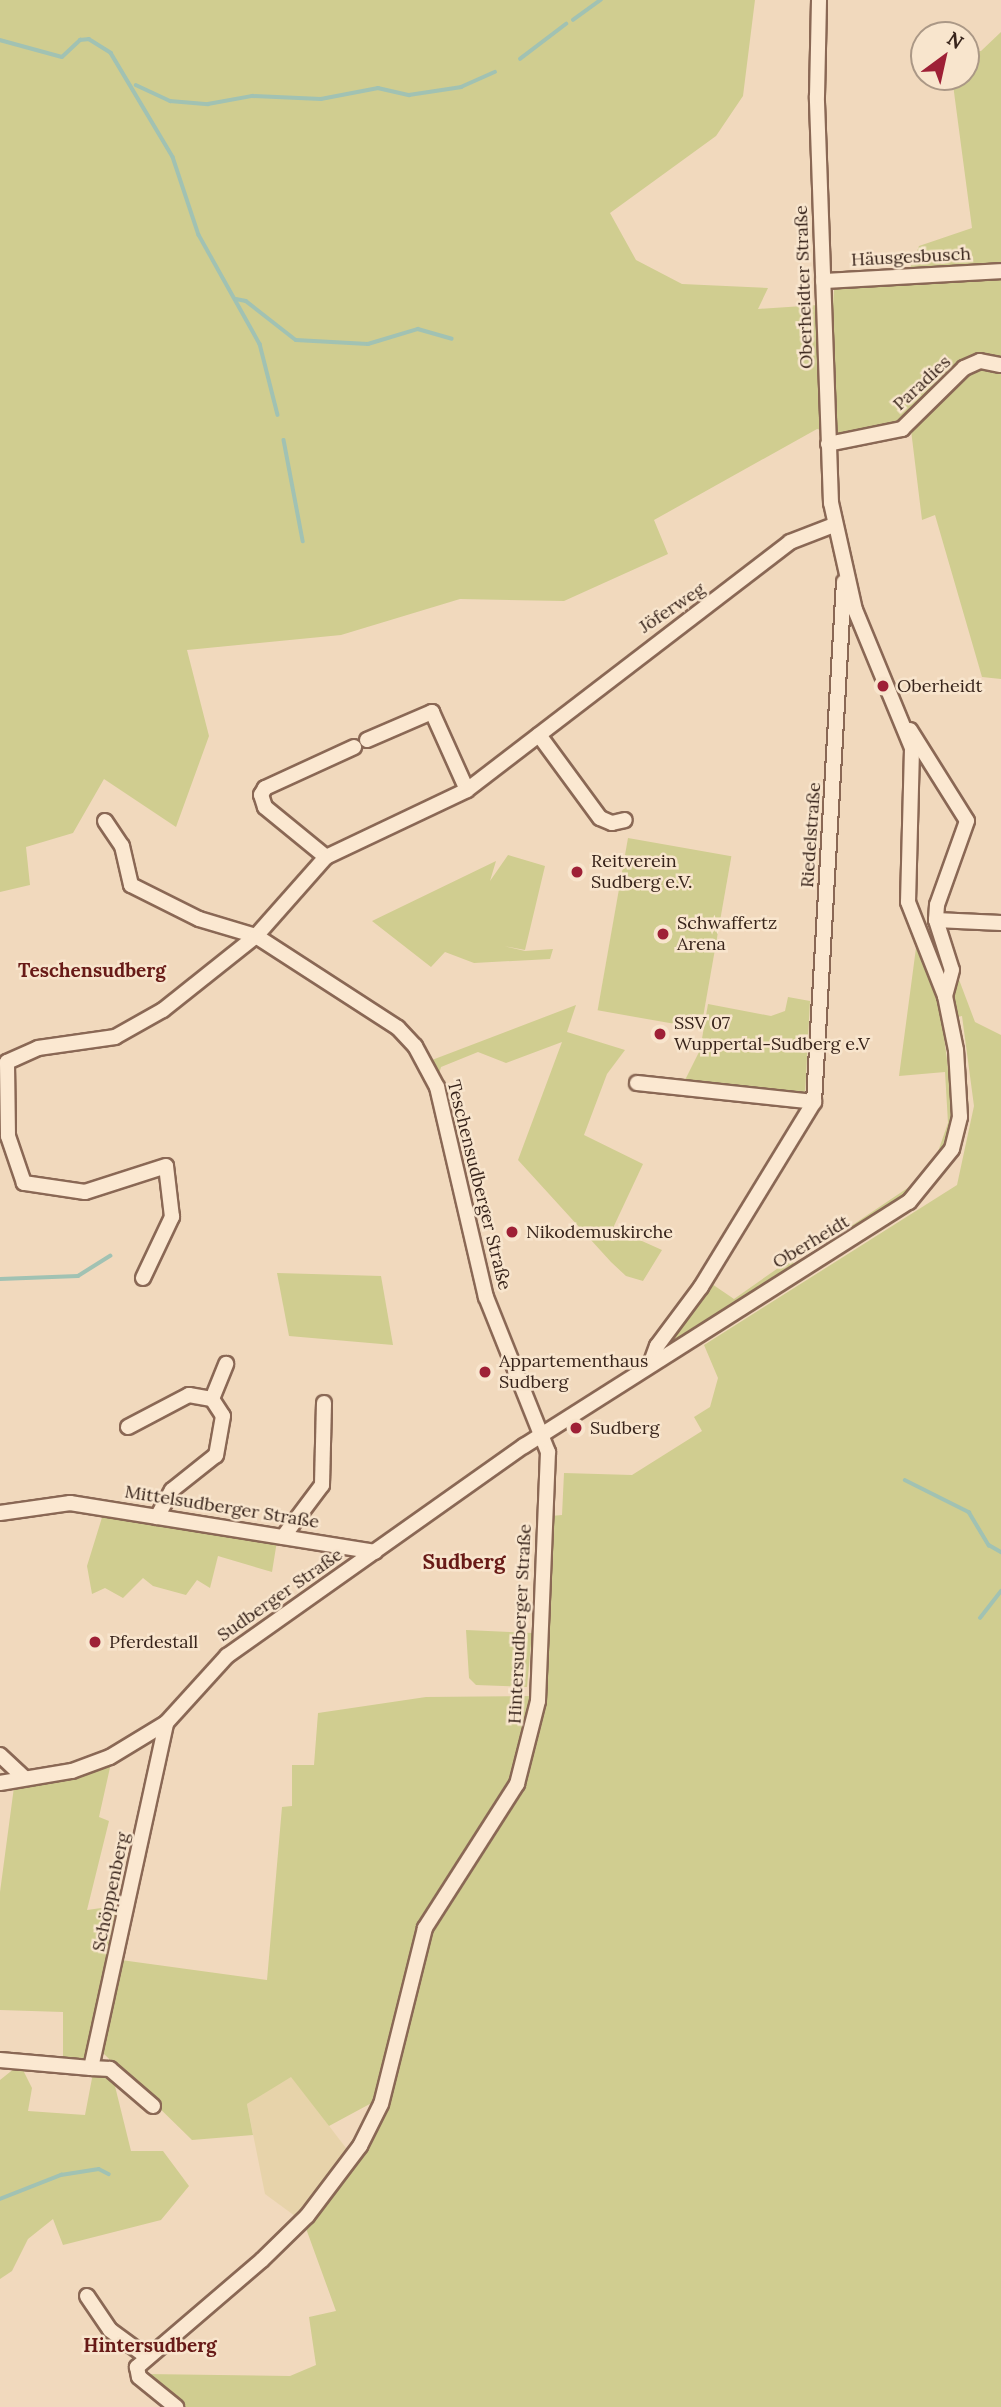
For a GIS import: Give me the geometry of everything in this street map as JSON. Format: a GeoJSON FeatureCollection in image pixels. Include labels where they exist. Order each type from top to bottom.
{"type":"FeatureCollection","features":[{"type":"Feature","properties":{"kind":"street","name":"Oberheidter Straße"},"geometry":{"type":"LineString","coordinates":[[819,0],[828,444],[834,525],[845,571]]}},
{"type":"Feature","properties":{"kind":"street","name":"Häusgesbusch"},"geometry":{"type":"LineString","coordinates":[[823,281],[1001,271]]}},
{"type":"Feature","properties":{"kind":"street","name":"Paradies"},"geometry":{"type":"LineString","coordinates":[[828,444],[902,429],[964,368],[980,361],[1001,365]]}},
{"type":"Feature","properties":{"kind":"street","name":"Jöferweg"},"geometry":{"type":"LineString","coordinates":[[256,936],[326,857],[467,790],[789,542],[834,525]]}},
{"type":"Feature","properties":{"kind":"street","name":"Oberheidt"},"geometry":{"type":"LineString","coordinates":[[845,571],[860,625],[900,713],[967,821],[936,920],[952,970],[944,996]]}},
{"type":"Feature","properties":{"kind":"street","name":"Riedelstraße"},"geometry":{"type":"LineString","coordinates":[[650,1365],[657,1346],[701,1287],[814,1102],[845,571]]}},
{"type":"Feature","properties":{"kind":"street"},"geometry":{"type":"LineString","coordinates":[[326,857],[265,807],[261,795],[265,788],[432,712],[467,790]]}},
{"type":"Feature","properties":{"kind":"street","name":"Oberheidt"},"geometry":{"type":"LineString","coordinates":[[543,1434],[869,1230],[916,1196],[941,1169],[957,1134],[961,1096],[944,996],[908,902],[915,769],[900,713]]}},
{"type":"Feature","properties":{"kind":"street"},"geometry":{"type":"LineString","coordinates":[[539,735],[600,818],[612,823],[625,820]]}},
{"type":"Feature","properties":{"kind":"street","name":"Teschensudberger Straße"},"geometry":{"type":"LineString","coordinates":[[105,821],[122,846],[131,885],[199,919],[256,936],[398,1028],[427,1067],[443,1108],[486,1297],[543,1434]]}},
{"type":"Feature","properties":{"kind":"street"},"geometry":{"type":"LineString","coordinates":[[936,920],[1001,923]]}},
{"type":"Feature","properties":{"kind":"street"},"geometry":{"type":"LineString","coordinates":[[143,1278],[172,1217],[166,1166],[85,1192],[24,1183],[8,1136],[11,1095],[2,1069],[7,1062],[38,1048],[115,1037],[163,1010],[256,936]]}},
{"type":"Feature","properties":{"kind":"street"},"geometry":{"type":"LineString","coordinates":[[637,1083],[814,1102]]}},
{"type":"Feature","properties":{"kind":"street"},"geometry":{"type":"LineString","coordinates":[[212,1399],[226,1364]]}},
{"type":"Feature","properties":{"kind":"street"},"geometry":{"type":"LineString","coordinates":[[128,1427],[189,1395],[212,1399],[222,1416],[216,1455],[172,1490],[157,1517]]}},
{"type":"Feature","properties":{"kind":"street"},"geometry":{"type":"LineString","coordinates":[[284,1537],[322,1485],[324,1403]]}},
{"type":"Feature","properties":{"kind":"street","name":"Sudberger Straße"},"geometry":{"type":"LineString","coordinates":[[0,1783],[72,1771],[110,1757],[166,1723],[207,1672],[543,1434]]}},
{"type":"Feature","properties":{"kind":"street","name":"Hintersudberger Straße"},"geometry":{"type":"LineString","coordinates":[[142,2362],[208,2309],[307,2216],[360,2146],[381,2104],[425,1928],[449,1884],[481,1847],[505,1809],[532,1740],[543,1589],[548,1452],[543,1434]]}},
{"type":"Feature","properties":{"kind":"street","name":"Mittelsudberger Straße"},"geometry":{"type":"LineString","coordinates":[[0,1513],[54,1503],[104,1508],[375,1552]]}},
{"type":"Feature","properties":{"kind":"street","name":"Schöppenberg"},"geometry":{"type":"LineString","coordinates":[[91,2068],[166,1723]]}},
{"type":"Feature","properties":{"kind":"street"},"geometry":{"type":"LineString","coordinates":[[0,1755],[24,1777]]}},
{"type":"Feature","properties":{"kind":"street"},"geometry":{"type":"LineString","coordinates":[[0,2060],[110,2069],[153,2106]]}},
{"type":"Feature","properties":{"kind":"street"},"geometry":{"type":"LineString","coordinates":[[87,2296],[110,2330],[142,2362],[139,2377],[176,2407]]}},
{"type":"Feature","properties":{"kind":"shaded area"},"geometry":{"type":"Polygon","coordinates":[[[0,0],[755,0],[743,96],[716,136],[610,213],[636,260],[682,284],[768,288],[758,309],[833,304],[835,277],[908,273],[919,246],[972,228],[954,91],[980,91],[980,51],[1001,32],[1001,679],[982,677],[935,515],[922,520],[911,430],[841,434],[817,429],[654,520],[668,554],[564,601],[460,599],[341,635],[187,650],[209,736],[176,827],[104,779],[73,833],[26,847],[30,885],[0,892],[0,0]]]}},
{"type":"Feature","properties":{"kind":"shaded area","name":"Schwaffertz Arena"},"geometry":{"type":"Polygon","coordinates":[[[628,838],[731,856],[701,1029],[598,1010],[628,838]]]}},
{"type":"Feature","properties":{"kind":"shaded area"},"geometry":{"type":"Polygon","coordinates":[[[508,855],[545,866],[525,950],[504,946],[525,951],[553,949],[550,959],[474,963],[445,952],[431,967],[372,921],[496,861],[490,881],[508,855]]]}},
{"type":"Feature","properties":{"kind":"shaded area"},"geometry":{"type":"Polygon","coordinates":[[[916,948],[940,1004],[954,1116],[946,1151],[904,1199],[856,1229],[851,1226],[918,1181],[934,1163],[948,1123],[945,1072],[899,1076],[916,948]]]}},
{"type":"Feature","properties":{"kind":"shaded area"},"geometry":{"type":"Polygon","coordinates":[[[958,977],[975,1022],[1001,1035],[1001,2407],[184,2407],[145,2374],[290,2376],[316,2365],[309,2317],[336,2311],[304,2223],[360,2158],[396,2059],[379,2099],[329,2126],[291,2077],[247,2104],[253,2135],[192,2140],[103,2053],[121,1960],[267,1980],[282,1807],[292,1806],[292,1765],[314,1765],[318,1713],[426,1697],[536,1696],[551,1516],[562,1515],[564,1473],[632,1475],[702,1431],[694,1417],[710,1407],[718,1378],[704,1345],[957,1185],[974,1106],[962,1016],[957,1017],[951,990],[958,977]]]}},
{"type":"Feature","properties":{"kind":"shaded area"},"geometry":{"type":"Polygon","coordinates":[[[788,997],[810,1001],[805,1095],[684,1082],[700,1050],[708,1004],[771,1016],[785,1011],[788,997]]]}},
{"type":"Feature","properties":{"kind":"shaded area"},"geometry":{"type":"Polygon","coordinates":[[[576,1005],[567,1032],[625,1050],[607,1074],[584,1135],[643,1164],[613,1228],[662,1250],[643,1281],[626,1276],[611,1262],[518,1160],[562,1042],[506,1063],[478,1052],[441,1067],[439,1074],[432,1060],[576,1005]]]}},
{"type":"Feature","properties":{"kind":"shaded area"},"geometry":{"type":"Polygon","coordinates":[[[791,1259],[796,1267],[669,1344],[709,1282],[734,1299],[791,1259]]]}},
{"type":"Feature","properties":{"kind":"shaded area"},"geometry":{"type":"Polygon","coordinates":[[[277,1273],[381,1276],[393,1345],[289,1336],[277,1273]]]}},
{"type":"Feature","properties":{"kind":"shaded area"},"geometry":{"type":"Polygon","coordinates":[[[104,1511],[277,1541],[272,1572],[218,1556],[210,1588],[197,1580],[186,1595],[153,1586],[143,1578],[123,1598],[105,1588],[92,1594],[87,1566],[104,1511]]]}},
{"type":"Feature","properties":{"kind":"shaded area"},"geometry":{"type":"Polygon","coordinates":[[[466,1630],[532,1633],[527,1687],[476,1685],[469,1678],[466,1630]]]}},
{"type":"Feature","properties":{"kind":"shaded area"},"geometry":{"type":"Polygon","coordinates":[[[111,1763],[99,1817],[109,1821],[87,1910],[123,1905],[89,2063],[63,2061],[63,2012],[0,2010],[0,1892],[14,1787],[111,1763]]]}},
{"type":"Feature","properties":{"kind":"shaded area"},"geometry":{"type":"Polygon","coordinates":[[[20,2064],[32,2088],[28,2111],[85,2115],[93,2073],[113,2078],[131,2151],[163,2151],[189,2186],[161,2220],[63,2245],[53,2219],[28,2239],[12,2271],[0,2279],[0,2080],[20,2064]]]}},
{"type":"Feature","properties":{"kind":"shaded area"},"geometry":{"type":"Polygon","coordinates":[[[291,2076],[349,2152],[295,2216],[265,2194],[247,2104],[291,2076]]]}},
{"type":"Feature","properties":{"kind":"waterway"},"geometry":{"type":"LineString","coordinates":[[573,20],[601,0]]}},
{"type":"Feature","properties":{"kind":"waterway"},"geometry":{"type":"LineString","coordinates":[[520,59],[566,24]]}},
{"type":"Feature","properties":{"kind":"waterway"},"geometry":{"type":"LineString","coordinates":[[0,40],[62,57],[80,40],[89,39],[111,53],[173,157],[199,235],[260,344],[278,415]]}},
{"type":"Feature","properties":{"kind":"waterway"},"geometry":{"type":"LineString","coordinates":[[136,85],[170,101],[208,104],[252,96],[321,99],[378,88],[409,95],[461,87],[495,72]]}},
{"type":"Feature","properties":{"kind":"waterway"},"geometry":{"type":"LineString","coordinates":[[236,299],[246,301],[296,340],[368,344],[418,329],[452,339]]}},
{"type":"Feature","properties":{"kind":"waterway"},"geometry":{"type":"LineString","coordinates":[[284,440],[303,541]]}},
{"type":"Feature","properties":{"kind":"waterway"},"geometry":{"type":"LineString","coordinates":[[0,1279],[78,1276],[110,1256]]}},
{"type":"Feature","properties":{"kind":"waterway"},"geometry":{"type":"LineString","coordinates":[[905,1480],[969,1512],[989,1545],[1001,1552]]}},
{"type":"Feature","properties":{"kind":"waterway"},"geometry":{"type":"LineString","coordinates":[[980,1618],[1001,1591]]}},
{"type":"Feature","properties":{"kind":"waterway"},"geometry":{"type":"LineString","coordinates":[[0,2199],[61,2175],[99,2169],[109,2174]]}},
{"type":"Feature","properties":{"kind":"place","name":"Oberheidt"},"geometry":{"type":"Point","coordinates":[883,686]}},
{"type":"Feature","properties":{"kind":"place","name":"Reitverein Sudberg e.V."},"geometry":{"type":"Point","coordinates":[577,872]}},
{"type":"Feature","properties":{"kind":"place","name":"Schwaffertz Arena"},"geometry":{"type":"Point","coordinates":[663,934]}},
{"type":"Feature","properties":{"kind":"place","name":"SSV 07 Wuppertal-Sudberg e.V"},"geometry":{"type":"Point","coordinates":[660,1034]}},
{"type":"Feature","properties":{"kind":"place","name":"Nikodemuskirche"},"geometry":{"type":"Point","coordinates":[512,1232]}},
{"type":"Feature","properties":{"kind":"place","name":"Appartementhaus Sudberg"},"geometry":{"type":"Point","coordinates":[485,1372]}},
{"type":"Feature","properties":{"kind":"place","name":"Sudberg"},"geometry":{"type":"Point","coordinates":[576,1428]}},
{"type":"Feature","properties":{"kind":"place","name":"Pferdestall"},"geometry":{"type":"Point","coordinates":[95,1642]}},
{"type":"Feature","properties":{"kind":"district","name":"Teschensudberg"},"geometry":{"type":"Point","coordinates":[92,971]}},
{"type":"Feature","properties":{"kind":"district","name":"Sudberg"},"geometry":{"type":"Point","coordinates":[464,1562]}},
{"type":"Feature","properties":{"kind":"district","name":"Hintersudberg"},"geometry":{"type":"Point","coordinates":[150,2346]}}]}
